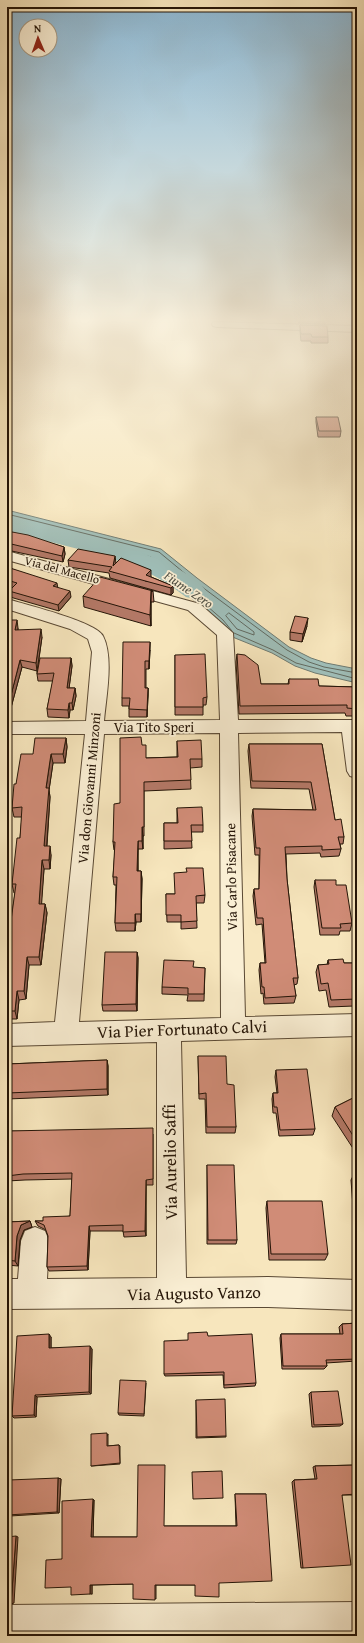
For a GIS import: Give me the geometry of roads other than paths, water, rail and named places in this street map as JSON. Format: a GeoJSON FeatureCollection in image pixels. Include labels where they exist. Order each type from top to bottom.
{"type":"FeatureCollection","features":[{"type":"Feature","properties":{"kind":"street","name":"Via del Macello"},"geometry":{"type":"LineString","coordinates":[[7,555],[194,607],[225,632],[229,727]]}},
{"type":"Feature","properties":{"kind":"street","name":"Via don Giovanni Minzoni"},"geometry":{"type":"LineString","coordinates":[[7,604],[76,625],[95,636],[100,652],[95,728],[66,1033]]}},
{"type":"Feature","properties":{"kind":"street","name":"Via Tito Speri"},"geometry":{"type":"LineString","coordinates":[[7,728],[354,726]]}},
{"type":"Feature","properties":{"kind":"street"},"geometry":{"type":"LineString","coordinates":[[354,726],[357,771]]}},
{"type":"Feature","properties":{"kind":"street","name":"Via Carlo Pisacane"},"geometry":{"type":"LineString","coordinates":[[229,727],[233,1027]]}},
{"type":"Feature","properties":{"kind":"street","name":"Via Pier Fortunato Calvi"},"geometry":{"type":"LineString","coordinates":[[7,1035],[357,1024]]}},
{"type":"Feature","properties":{"kind":"street","name":"Via Aurelio Saffi"},"geometry":{"type":"LineString","coordinates":[[169,1030],[172,1293]]}},
{"type":"Feature","properties":{"kind":"street","name":"Via Augusto Vanzo"},"geometry":{"type":"LineString","coordinates":[[35,1241],[19,1294],[268,1292],[357,1294]]}},
{"type":"Feature","properties":{"kind":"street"},"geometry":{"type":"LineString","coordinates":[[7,1623],[357,1620]]}},
{"type":"Feature","properties":{"kind":"water"},"geometry":{"type":"Polygon","coordinates":[[[7,510],[161,549],[289,647],[311,658],[326,663],[357,669],[357,683],[315,673],[295,666],[272,653],[230,636],[220,623],[149,561],[7,524],[7,510]]]}},
{"type":"Feature","properties":{"kind":"waterway","name":"Fiume Zero"},"geometry":{"type":"LineString","coordinates":[[7,524],[92,545],[135,559],[173,576],[195,592]]}}]}
